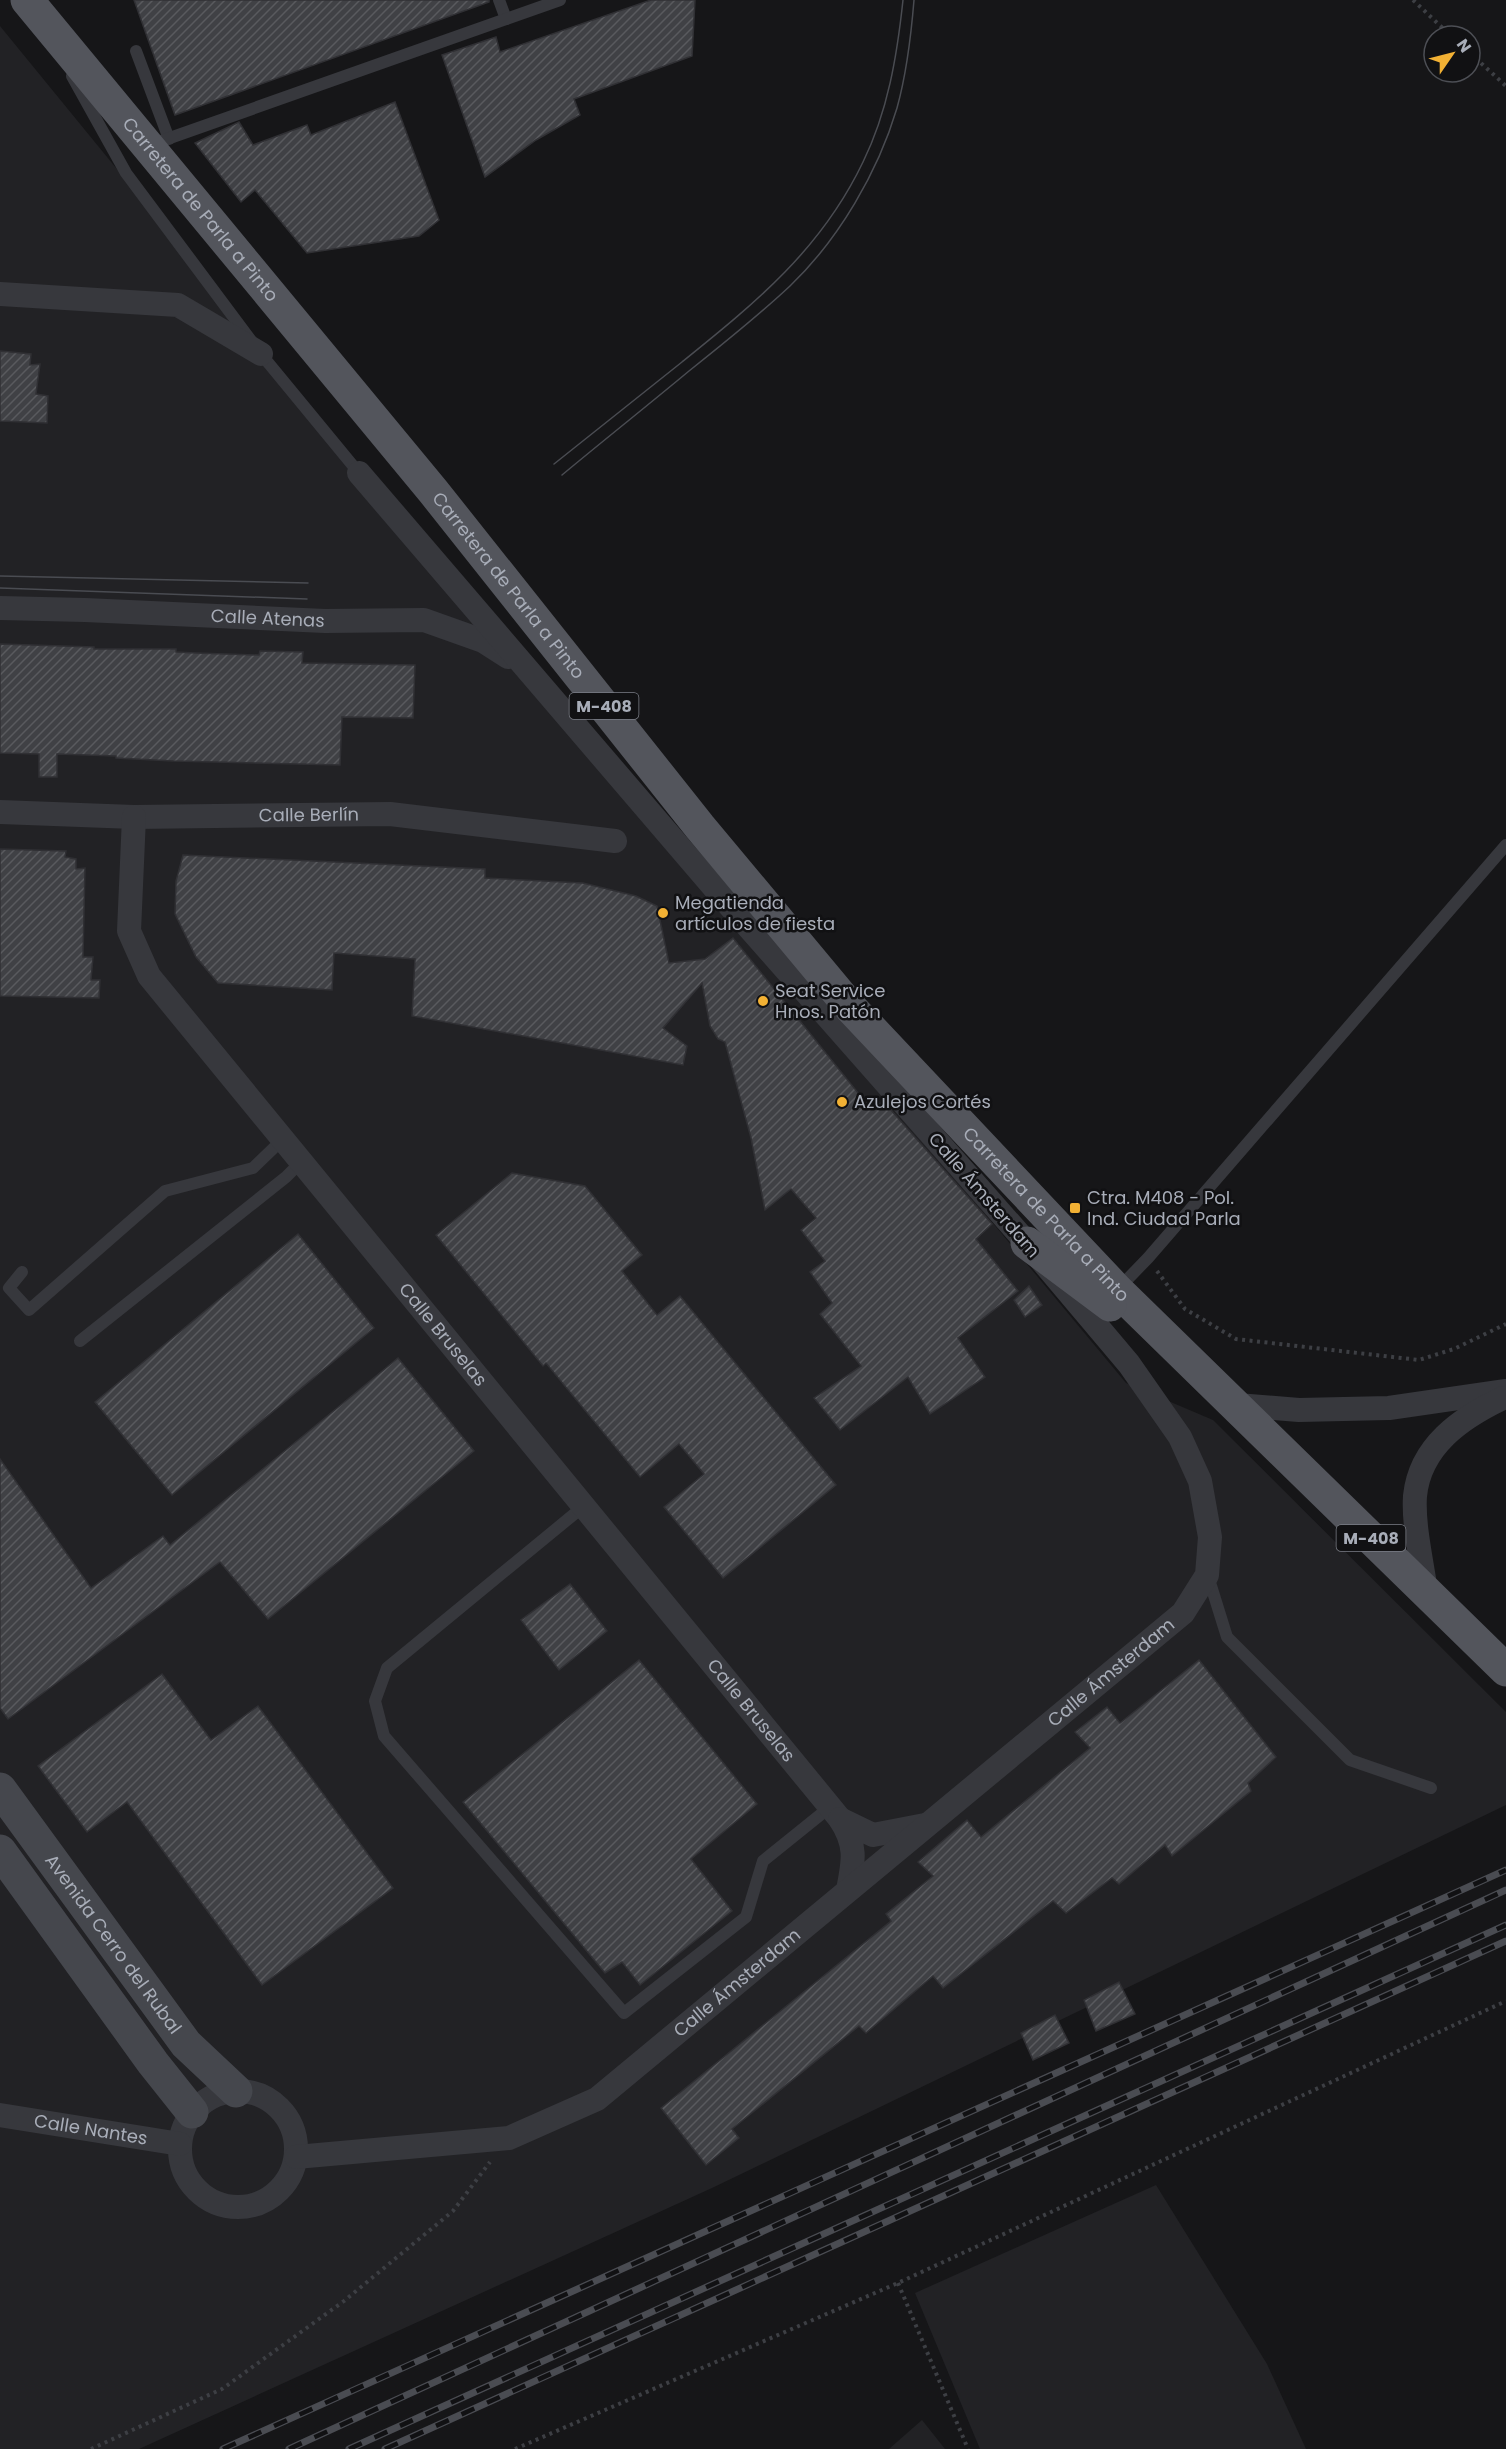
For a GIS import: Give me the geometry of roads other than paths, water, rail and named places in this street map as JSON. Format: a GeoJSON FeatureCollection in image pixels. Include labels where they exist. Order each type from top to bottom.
{"type":"FeatureCollection","features":[{"type":"Feature","properties":{"kind":"main road","name":"Carretera de Parla a Pinto"},"geometry":{"type":"LineString","coordinates":[[28,1],[158,143],[700,827],[851,1008],[1118,1290],[1506,1670]]}},
{"type":"Feature","properties":{"kind":"main road","name":"M-408"},"geometry":{"type":"LineString","coordinates":[[1027,1243],[1211,1381]]}},
{"type":"Feature","properties":{"kind":"street"},"geometry":{"type":"LineString","coordinates":[[0,294],[178,305],[261,354]]}},
{"type":"Feature","properties":{"kind":"street","name":"Calle Ámsterdam"},"geometry":{"type":"LineString","coordinates":[[296,2157],[509,2138],[597,2099],[1183,1613],[1208,1575],[1210,1537],[1200,1480],[1180,1437],[1130,1364],[1027,1243],[730,906],[359,473]]}},
{"type":"Feature","properties":{"kind":"street","name":"Calle Atenas"},"geometry":{"type":"LineString","coordinates":[[0,608],[325,621],[424,620],[483,641],[525,668]]}},
{"type":"Feature","properties":{"kind":"street","name":"Calle Berlín"},"geometry":{"type":"LineString","coordinates":[[0,812],[134,817],[390,814],[615,841]]}},
{"type":"Feature","properties":{"kind":"street","name":"Calle Bruselas"},"geometry":{"type":"LineString","coordinates":[[134,817],[129,931],[149,976],[835,1813]]}},
{"type":"Feature","properties":{"kind":"street"},"geometry":{"type":"LineString","coordinates":[[1237,1405],[1299,1410],[1389,1408],[1506,1391]]}},
{"type":"Feature","properties":{"kind":"street"},"geometry":{"type":"LineString","coordinates":[[1426,1592],[1415,1496],[1423,1467],[1439,1439],[1474,1412],[1506,1397]]}},
{"type":"Feature","properties":{"kind":"street","name":"Avenida Cerro del Rubal"},"geometry":{"type":"LineString","coordinates":[[0,1789],[186,2044],[236,2091]]}},
{"type":"Feature","properties":{"kind":"street"},"geometry":{"type":"LineString","coordinates":[[835,1813],[873,1835],[927,1824]]}},
{"type":"Feature","properties":{"kind":"street"},"geometry":{"type":"LineString","coordinates":[[835,1813],[852,1840],[854,1859],[848,1890]]}},
{"type":"Feature","properties":{"kind":"street","name":"Avenida Cerro del Rubal"},"geometry":{"type":"LineString","coordinates":[[0,1851],[153,2063],[192,2112]]}},
{"type":"Feature","properties":{"kind":"street"},"geometry":{"type":"LineString","coordinates":[[236,2091],[256,2093],[274,2103],[287,2118],[295,2137],[296,2157],[290,2176],[278,2192],[261,2203],[242,2207],[222,2205],[204,2196],[190,2182],[182,2164],[180,2144],[192,2112],[212,2097],[236,2091]]}},
{"type":"Feature","properties":{"kind":"street","name":"Calle Nantes"},"geometry":{"type":"LineString","coordinates":[[0,2115],[180,2144]]}},
{"type":"Feature","properties":{"kind":"lane"},"geometry":{"type":"LineString","coordinates":[[500,0],[506,19]]}},
{"type":"Feature","properties":{"kind":"lane"},"geometry":{"type":"LineString","coordinates":[[136,51],[158,143],[560,0]]}},
{"type":"Feature","properties":{"kind":"lane"},"geometry":{"type":"LineString","coordinates":[[28,1],[126,172],[261,354],[359,473]]}},
{"type":"Feature","properties":{"kind":"lane"},"geometry":{"type":"LineString","coordinates":[[1118,1290],[1506,845]]}},
{"type":"Feature","properties":{"kind":"lane"},"geometry":{"type":"LineString","coordinates":[[22,1272],[9,1288],[29,1310],[165,1191],[253,1168],[283,1139]]}},
{"type":"Feature","properties":{"kind":"lane"},"geometry":{"type":"LineString","coordinates":[[80,1341],[302,1162]]}},
{"type":"Feature","properties":{"kind":"lane"},"geometry":{"type":"LineString","coordinates":[[584,1506],[387,1668],[375,1701],[384,1736],[624,2013],[746,1917],[763,1861],[835,1813]]}},
{"type":"Feature","properties":{"kind":"lane"},"geometry":{"type":"LineString","coordinates":[[1208,1575],[1227,1637],[1350,1760],[1431,1788]]}},
{"type":"Feature","properties":{"kind":"tram line"},"geometry":{"type":"LineString","coordinates":[[554,464],[682,362],[760,296],[807,248],[827,222],[863,162],[879,123],[890,83],[903,0]]}},
{"type":"Feature","properties":{"kind":"tram line"},"geometry":{"type":"LineString","coordinates":[[562,475],[765,308],[790,286],[825,247],[868,180],[889,132],[903,81],[914,0]]}},
{"type":"Feature","properties":{"kind":"tram line"},"geometry":{"type":"LineString","coordinates":[[0,576],[308,583]]}},
{"type":"Feature","properties":{"kind":"tram line"},"geometry":{"type":"LineString","coordinates":[[0,588],[307,599]]}},
{"type":"Feature","properties":{"kind":"railway"},"geometry":{"type":"LineString","coordinates":[[223,2449],[1506,1870]]}},
{"type":"Feature","properties":{"kind":"railway"},"geometry":{"type":"LineString","coordinates":[[289,2449],[1506,1890]]}},
{"type":"Feature","properties":{"kind":"railway"},"geometry":{"type":"LineString","coordinates":[[349,2449],[1506,1925]]}},
{"type":"Feature","properties":{"kind":"railway"},"geometry":{"type":"LineString","coordinates":[[385,2449],[1506,1941]]}},
{"type":"Feature","properties":{"kind":"place","name":"Megatienda artículos de fiesta"},"geometry":{"type":"Point","coordinates":[663,913]}},
{"type":"Feature","properties":{"kind":"place","name":"Seat Service Hnos. Patón"},"geometry":{"type":"Point","coordinates":[763,1001]}},
{"type":"Feature","properties":{"kind":"place","name":"Azulejos Cortés"},"geometry":{"type":"Point","coordinates":[842,1102]}},
{"type":"Feature","properties":{"kind":"place","name":"Ctra. M408 - Pol. Ind. Ciudad Parla"},"geometry":{"type":"Point","coordinates":[1075,1208]}}]}
